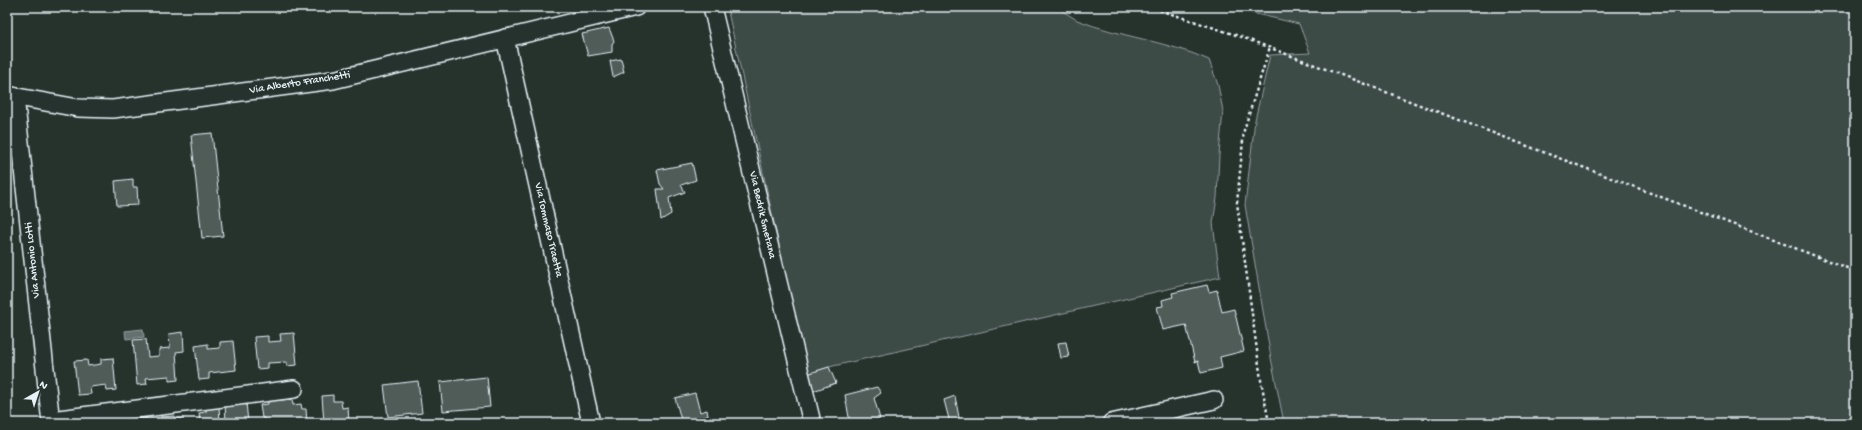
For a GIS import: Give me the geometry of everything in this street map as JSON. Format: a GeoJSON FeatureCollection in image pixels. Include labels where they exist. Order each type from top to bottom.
{"type":"FeatureCollection","features":[{"type":"Feature","properties":{"kind":"street","name":"Via Alberto Franchetti"},"geometry":{"type":"LineString","coordinates":[[11,96],[94,109],[142,106],[333,80],[636,7]]}},
{"type":"Feature","properties":{"kind":"street","name":"Via Bedrik Smetana"},"geometry":{"type":"LineString","coordinates":[[712,7],[812,423]]}},
{"type":"Feature","properties":{"kind":"street","name":"Via Tommaso Traetta"},"geometry":{"type":"LineString","coordinates":[[505,38],[591,423]]}},
{"type":"Feature","properties":{"kind":"street","name":"Via Antonio Lotti"},"geometry":{"type":"LineString","coordinates":[[11,96],[51,421]]}},
{"type":"Feature","properties":{"kind":"street"},"geometry":{"type":"LineString","coordinates":[[51,421],[294,389]]}},
{"type":"Feature","properties":{"kind":"street"},"geometry":{"type":"LineString","coordinates":[[1111,423],[1139,420],[1214,400]]}},
{"type":"Feature","properties":{"kind":"path"},"geometry":{"type":"LineString","coordinates":[[1142,7],[1153,8],[1270,47],[1855,271]]}},
{"type":"Feature","properties":{"kind":"path"},"geometry":{"type":"LineString","coordinates":[[1269,423],[1260,372],[1237,203],[1244,130],[1270,47]]}},
{"type":"Feature","properties":{"kind":"shaded area"},"geometry":{"type":"Polygon","coordinates":[[[727,7],[1056,7],[1077,20],[1093,26],[1160,43],[1209,60],[1218,85],[1223,111],[1217,198],[1213,223],[1220,277],[829,367],[807,374],[727,7]]]}},
{"type":"Feature","properties":{"kind":"shaded area"},"geometry":{"type":"Polygon","coordinates":[[[1226,7],[1855,7],[1855,423],[1284,423],[1271,358],[1245,205],[1255,120],[1270,55],[1310,53],[1299,24],[1226,7]]]}},
{"type":"Feature","properties":{"kind":"shaded area"},"geometry":{"type":"Polygon","coordinates":[[[143,329],[144,337],[126,339],[125,331],[143,329]]]}},
{"type":"Feature","properties":{"kind":"building"},"geometry":{"type":"Polygon","coordinates":[[[609,28],[614,41],[612,44],[612,52],[588,56],[582,34],[609,28]]]}},
{"type":"Feature","properties":{"kind":"building"},"geometry":{"type":"Polygon","coordinates":[[[621,59],[624,72],[613,77],[610,61],[621,59]]]}},
{"type":"Feature","properties":{"kind":"building"},"geometry":{"type":"Polygon","coordinates":[[[212,133],[223,236],[202,238],[191,135],[212,133]]]}},
{"type":"Feature","properties":{"kind":"building"},"geometry":{"type":"Polygon","coordinates":[[[692,163],[696,180],[681,185],[685,192],[669,198],[671,214],[661,220],[657,189],[664,189],[660,184],[657,170],[692,163]]]}},
{"type":"Feature","properties":{"kind":"building"},"geometry":{"type":"Polygon","coordinates":[[[133,179],[133,187],[137,187],[138,205],[117,206],[115,181],[133,179]]]}},
{"type":"Feature","properties":{"kind":"building"},"geometry":{"type":"Polygon","coordinates":[[[1207,285],[1209,292],[1217,290],[1222,312],[1234,309],[1244,351],[1220,357],[1222,368],[1201,373],[1198,361],[1195,362],[1186,325],[1163,330],[1157,307],[1163,306],[1162,300],[1173,297],[1172,293],[1207,285]]]}},
{"type":"Feature","properties":{"kind":"building"},"geometry":{"type":"Polygon","coordinates":[[[183,332],[184,351],[176,352],[178,380],[169,381],[169,376],[146,378],[147,384],[137,385],[133,340],[146,339],[148,357],[159,356],[159,349],[170,348],[169,334],[183,332]]]}},
{"type":"Feature","properties":{"kind":"building"},"geometry":{"type":"Polygon","coordinates":[[[294,333],[297,365],[287,366],[287,362],[268,363],[268,368],[257,369],[254,337],[268,336],[268,342],[281,341],[280,334],[294,333]]]}},
{"type":"Feature","properties":{"kind":"building"},"geometry":{"type":"Polygon","coordinates":[[[233,341],[236,370],[209,373],[209,379],[199,380],[195,346],[208,344],[208,349],[220,348],[220,342],[233,341]]]}},
{"type":"Feature","properties":{"kind":"building"},"geometry":{"type":"Polygon","coordinates":[[[1066,342],[1069,357],[1061,358],[1058,343],[1066,342]]]}},
{"type":"Feature","properties":{"kind":"building"},"geometry":{"type":"Polygon","coordinates":[[[113,358],[116,390],[107,391],[106,385],[90,387],[91,394],[78,395],[74,361],[87,360],[88,366],[101,364],[101,359],[113,358]]]}},
{"type":"Feature","properties":{"kind":"building"},"geometry":{"type":"Polygon","coordinates":[[[829,367],[836,383],[813,391],[807,374],[829,367]]]}},
{"type":"Feature","properties":{"kind":"building"},"geometry":{"type":"Polygon","coordinates":[[[487,377],[490,407],[443,411],[440,382],[487,377]]]}},
{"type":"Feature","properties":{"kind":"building"},"geometry":{"type":"Polygon","coordinates":[[[418,381],[422,413],[388,417],[384,385],[418,381]]]}},
{"type":"Feature","properties":{"kind":"building"},"geometry":{"type":"Polygon","coordinates":[[[877,387],[881,393],[874,398],[880,419],[863,423],[850,423],[845,395],[877,387]]]}},
{"type":"Feature","properties":{"kind":"building"},"geometry":{"type":"Polygon","coordinates":[[[695,393],[700,412],[707,410],[708,416],[701,418],[702,423],[682,423],[675,398],[695,393]]]}},
{"type":"Feature","properties":{"kind":"building"},"geometry":{"type":"Polygon","coordinates":[[[333,395],[333,401],[341,401],[342,408],[348,407],[349,423],[324,423],[322,396],[333,395]]]}},
{"type":"Feature","properties":{"kind":"building"},"geometry":{"type":"Polygon","coordinates":[[[955,396],[960,423],[950,423],[944,400],[955,396]]]}},
{"type":"Feature","properties":{"kind":"building"},"geometry":{"type":"Polygon","coordinates":[[[292,399],[293,405],[301,404],[302,409],[306,409],[307,423],[264,423],[260,405],[268,404],[268,401],[292,399]]]}},
{"type":"Feature","properties":{"kind":"building"},"geometry":{"type":"Polygon","coordinates":[[[246,402],[248,423],[226,423],[225,403],[246,402]]]}},
{"type":"Feature","properties":{"kind":"building"},"geometry":{"type":"Polygon","coordinates":[[[219,407],[220,423],[200,423],[199,413],[206,412],[206,408],[219,407]]]}},
{"type":"Feature","properties":{"kind":"building"},"geometry":{"type":"Polygon","coordinates":[[[161,414],[161,417],[175,416],[175,419],[183,418],[184,423],[140,423],[140,419],[146,419],[146,415],[161,414]]]}}]}
